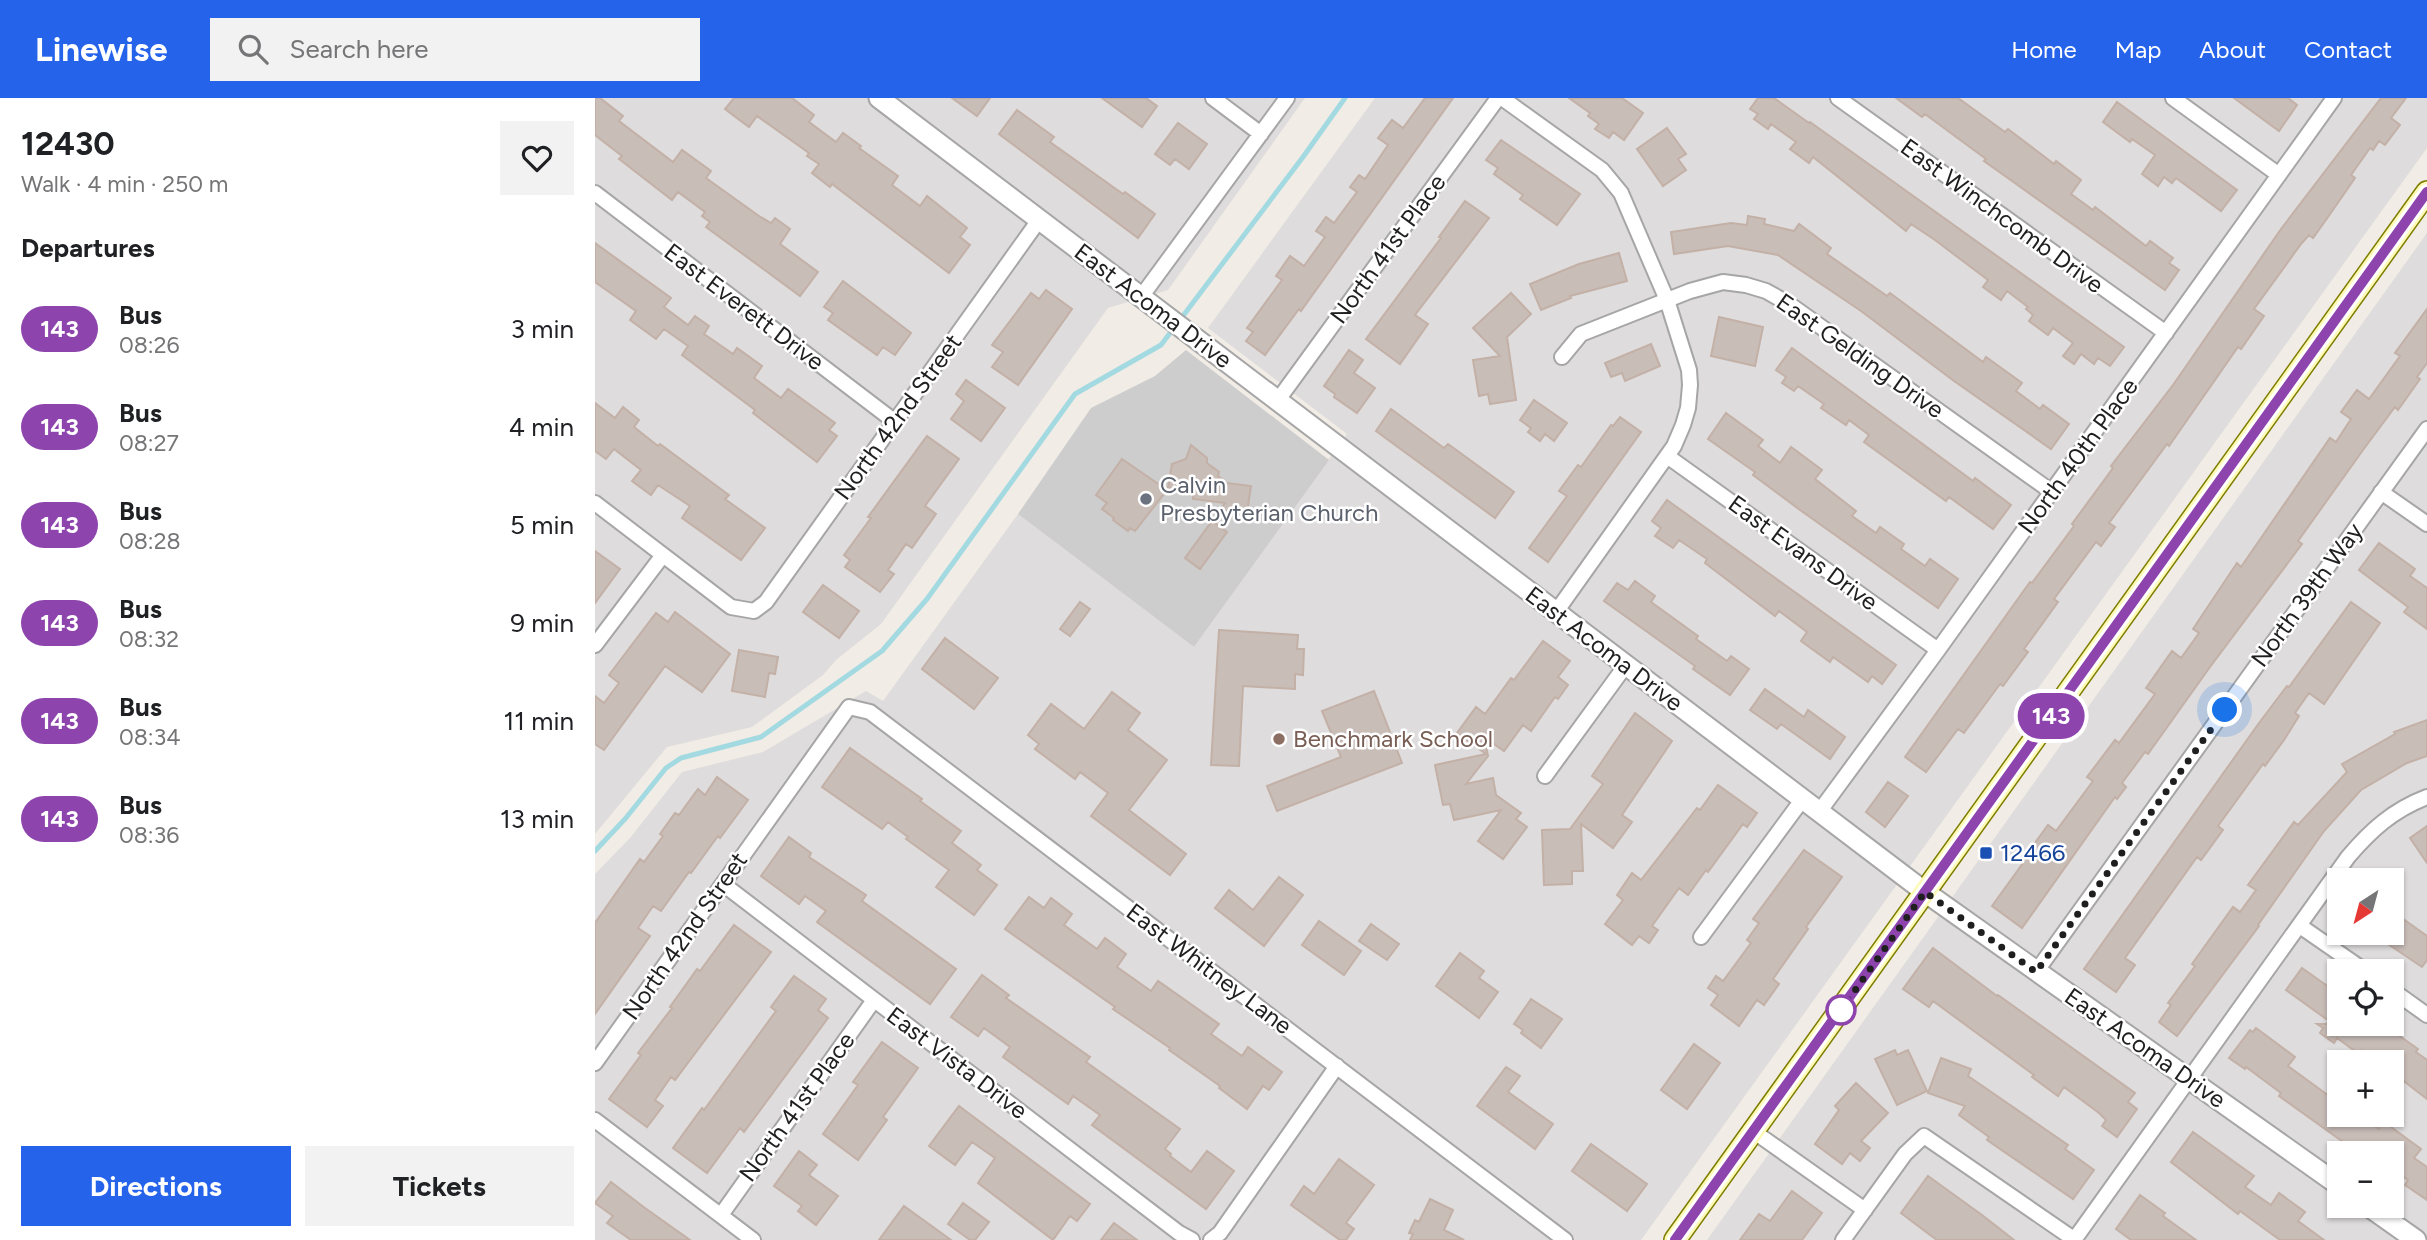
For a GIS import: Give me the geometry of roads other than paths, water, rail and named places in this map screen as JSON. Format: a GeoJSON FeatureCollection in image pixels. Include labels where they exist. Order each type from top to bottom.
{"type":"FeatureCollection","features":[{"type":"Feature","properties":{"kind":"main road"},"geometry":{"type":"LineString","coordinates":[[1675,1240],[2427,192]]}},
{"type":"Feature","properties":{"kind":"street","name":"East Acoma Drive"},"geometry":{"type":"LineString","coordinates":[[879,98],[1925,892],[2327,1177]]}},
{"type":"Feature","properties":{"kind":"street"},"geometry":{"type":"LineString","coordinates":[[1213,98],[1261,134]]}},
{"type":"Feature","properties":{"kind":"street"},"geometry":{"type":"LineString","coordinates":[[1148,302],[1287,98]]}},
{"type":"Feature","properties":{"kind":"street"},"geometry":{"type":"LineString","coordinates":[[1500,98],[1590,161],[1611,179],[1631,215],[1667,300],[1682,345],[1690,385],[1683,425],[1667,456],[1556,612]]}},
{"type":"Feature","properties":{"kind":"street","name":"North 41st Place"},"geometry":{"type":"LineString","coordinates":[[1279,400],[1500,98]]}},
{"type":"Feature","properties":{"kind":"street","name":"East Winchcomb Drive"},"geometry":{"type":"LineString","coordinates":[[1838,98],[2166,333]]}},
{"type":"Feature","properties":{"kind":"street"},"geometry":{"type":"LineString","coordinates":[[2173,98],[2279,174]]}},
{"type":"Feature","properties":{"kind":"street","name":"North 40th Place"},"geometry":{"type":"LineString","coordinates":[[1819,813],[2335,98]]}},
{"type":"Feature","properties":{"kind":"street","name":"East Everett Drive"},"geometry":{"type":"LineString","coordinates":[[595,193],[894,421]]}},
{"type":"Feature","properties":{"kind":"street","name":"North 42nd Street"},"geometry":{"type":"LineString","coordinates":[[663,555],[731,607],[754,611],[766,602],[1039,220]]}},
{"type":"Feature","properties":{"kind":"street","name":"East Gelding Drive"},"geometry":{"type":"LineString","coordinates":[[1562,357],[1581,334],[1667,300],[1723,282],[1746,285],[1766,291],[1789,304],[2052,492]]}},
{"type":"Feature","properties":{"kind":"street","name":"North 39th Way"},"geometry":{"type":"LineString","coordinates":[[2036,972],[2427,429]]}},
{"type":"Feature","properties":{"kind":"street","name":"East Evans Drive"},"geometry":{"type":"LineString","coordinates":[[1667,456],[1938,650]]}},
{"type":"Feature","properties":{"kind":"street"},"geometry":{"type":"LineString","coordinates":[[2381,492],[2427,524]]}},
{"type":"Feature","properties":{"kind":"street"},"geometry":{"type":"LineString","coordinates":[[595,503],[663,555],[595,645]]}},
{"type":"Feature","properties":{"kind":"street"},"geometry":{"type":"LineString","coordinates":[[1545,776],[1626,665]]}},
{"type":"Feature","properties":{"kind":"street","name":"North 42nd Street"},"geometry":{"type":"LineString","coordinates":[[595,1063],[849,707]]}},
{"type":"Feature","properties":{"kind":"street","name":"East Whitney Lane"},"geometry":{"type":"LineString","coordinates":[[849,707],[870,712],[1565,1240]]}},
{"type":"Feature","properties":{"kind":"street"},"geometry":{"type":"LineString","coordinates":[[1843,1240],[1905,1154],[1924,1136],[2074,1240],[2348,857],[2370,832],[2391,815],[2427,797]]}},
{"type":"Feature","properties":{"kind":"street"},"geometry":{"type":"LineString","coordinates":[[1701,937],[1802,800]]}},
{"type":"Feature","properties":{"kind":"street","name":"East Vista Drive"},"geometry":{"type":"LineString","coordinates":[[723,884],[1179,1233],[1192,1240]]}},
{"type":"Feature","properties":{"kind":"street"},"geometry":{"type":"LineString","coordinates":[[2300,926],[2348,959]]}},
{"type":"Feature","properties":{"kind":"street"},"geometry":{"type":"LineString","coordinates":[[2404,999],[2427,1015]]}},
{"type":"Feature","properties":{"kind":"street","name":"North 41st Place"},"geometry":{"type":"LineString","coordinates":[[721,1215],[874,1000]]}},
{"type":"Feature","properties":{"kind":"street"},"geometry":{"type":"LineString","coordinates":[[1211,1240],[1220,1233],[1337,1066]]}},
{"type":"Feature","properties":{"kind":"street"},"geometry":{"type":"LineString","coordinates":[[595,1120],[753,1240]]}},
{"type":"Feature","properties":{"kind":"street"},"geometry":{"type":"LineString","coordinates":[[1753,1131],[1865,1210]]}},
{"type":"Feature","properties":{"kind":"street"},"geometry":{"type":"LineString","coordinates":[[2385,1218],[2416,1240]]}},
{"type":"Feature","properties":{"kind":"waterway"},"geometry":{"type":"LineString","coordinates":[[595,851],[666,768],[681,758],[761,737],[882,651],[927,599],[1075,394],[1161,345],[1345,98]]}},
{"type":"Feature","properties":{"kind":"place","name":"Calvin Presbyterian Church"},"geometry":{"type":"Point","coordinates":[1146,499]}},
{"type":"Feature","properties":{"kind":"place","name":"Benchmark School"},"geometry":{"type":"Point","coordinates":[1279,739]}},
{"type":"Feature","properties":{"kind":"place","name":"12466"},"geometry":{"type":"Point","coordinates":[1986,853]}}]}
